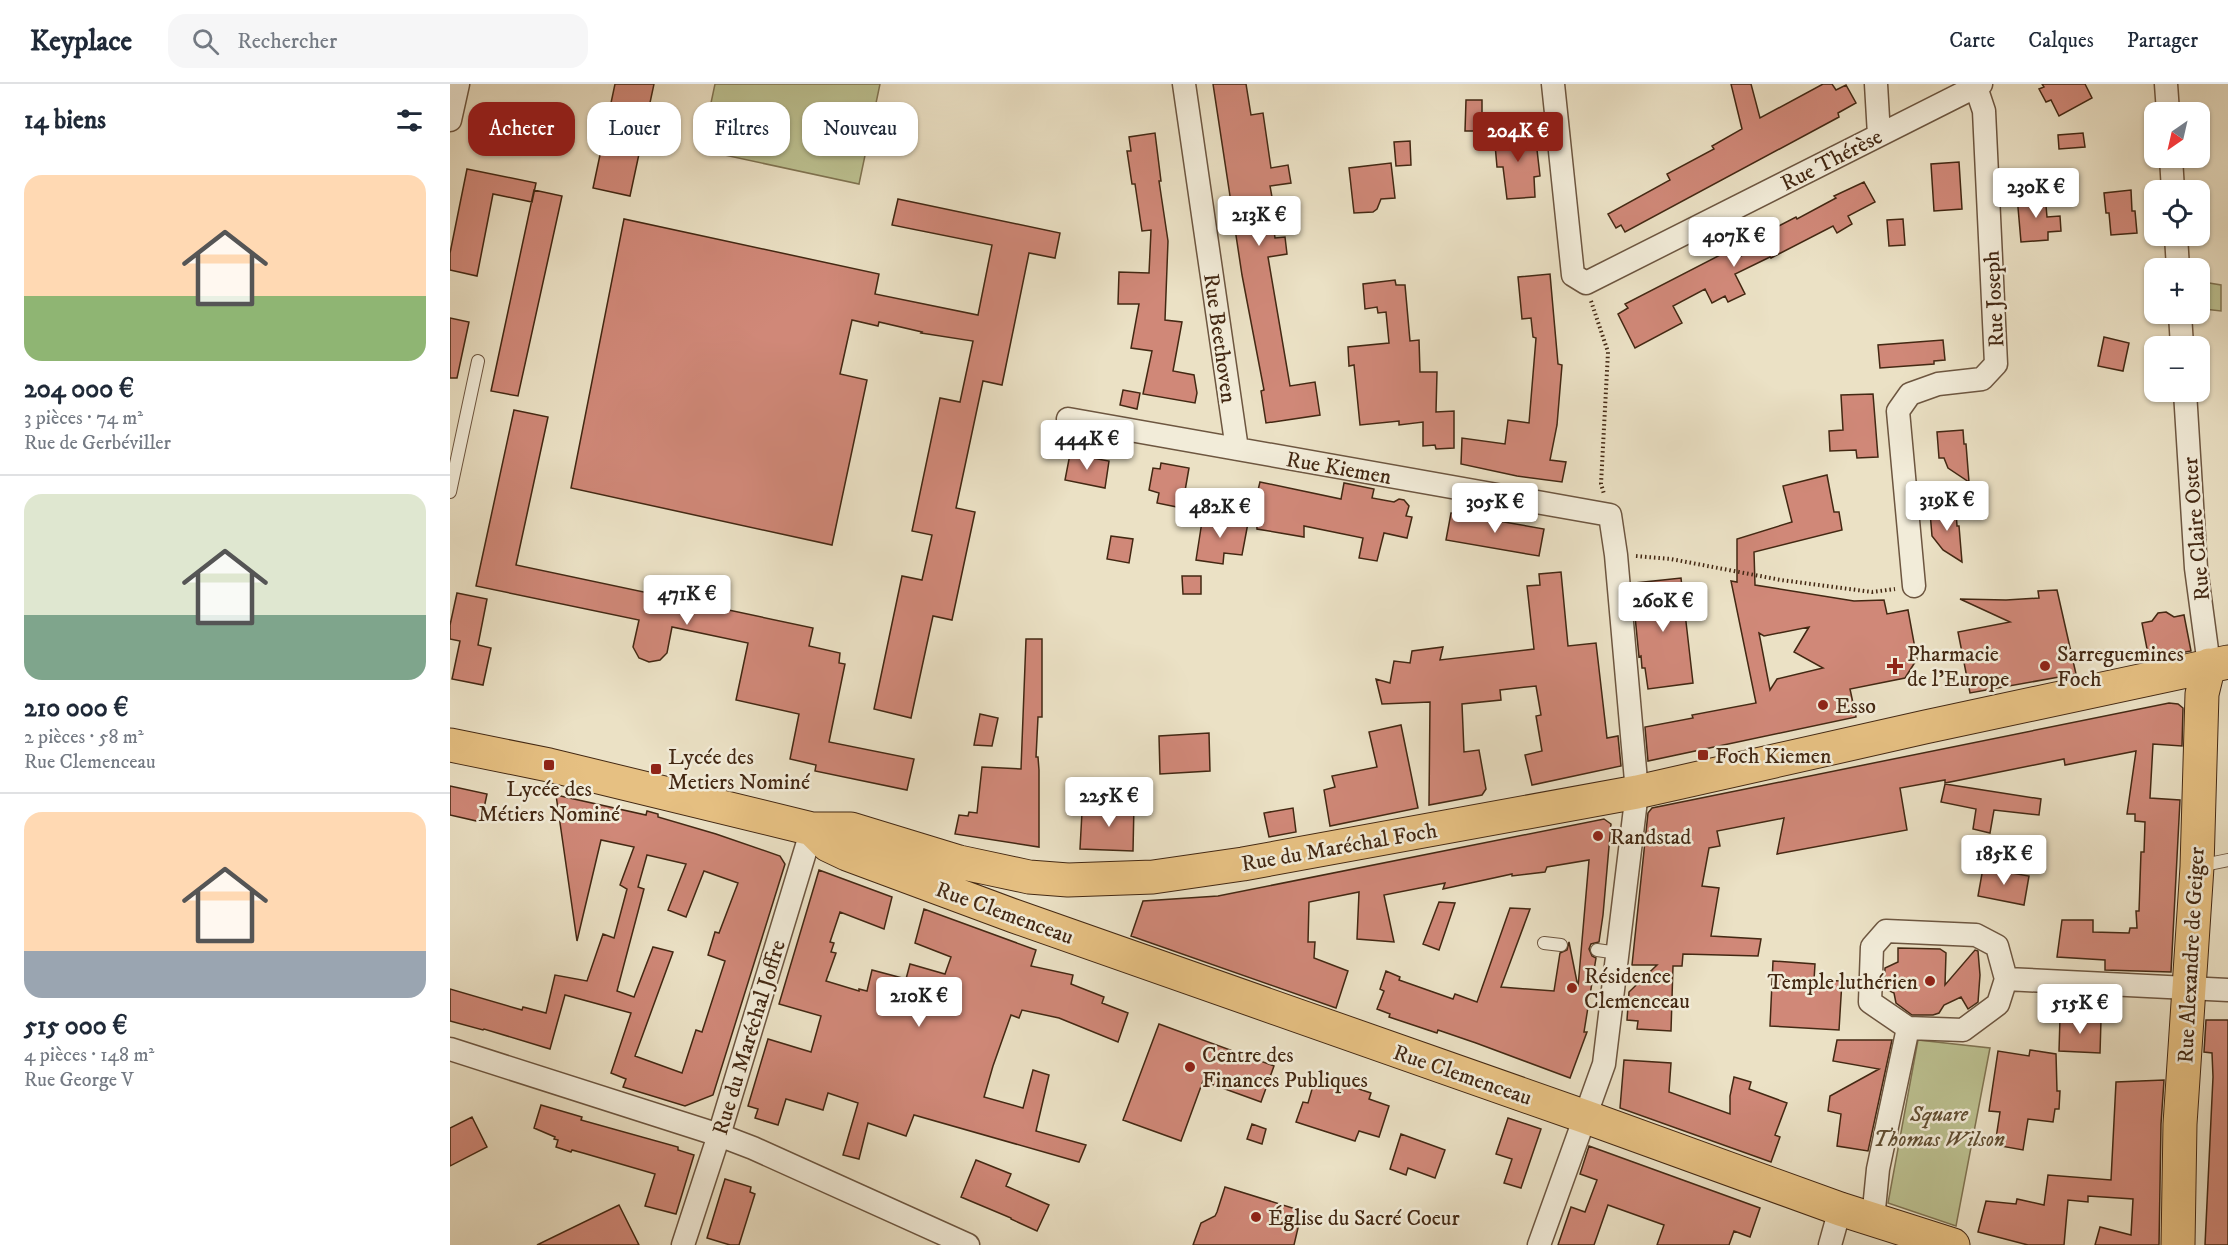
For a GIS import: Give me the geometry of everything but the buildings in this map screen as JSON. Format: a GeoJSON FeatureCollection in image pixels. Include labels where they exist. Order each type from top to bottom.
{"type":"FeatureCollection","features":[{"type":"Feature","properties":{"kind":"main road","name":"Rue du Maréchal Foch"},"geometry":{"type":"LineString","coordinates":[[955,877],[1009,873],[1068,880],[1153,877],[1243,864],[1637,792],[2218,663]]}},
{"type":"Feature","properties":{"kind":"main road","name":"Rue Alexandre de Geiger"},"geometry":{"type":"LineString","coordinates":[[2178,1245],[2180,1124],[2189,988],[2213,863],[2202,694],[2218,663]]}},
{"type":"Feature","properties":{"kind":"main road"},"geometry":{"type":"LineString","coordinates":[[450,745],[549,765],[812,829]]}},
{"type":"Feature","properties":{"kind":"main road","name":"Rue Clemenceau"},"geometry":{"type":"LineString","coordinates":[[812,829],[828,845],[847,854],[955,877],[1003,912],[1840,1209],[1953,1245]]}},
{"type":"Feature","properties":{"kind":"main road"},"geometry":{"type":"LineString","coordinates":[[1003,912],[1000,905],[1000,885],[1009,873]]}},
{"type":"Feature","properties":{"kind":"street"},"geometry":{"type":"LineString","coordinates":[[450,119],[458,84]]}},
{"type":"Feature","properties":{"kind":"street","name":"Rue Beethoven"},"geometry":{"type":"LineString","coordinates":[[1184,84],[1238,449]]}},
{"type":"Feature","properties":{"kind":"street"},"geometry":{"type":"LineString","coordinates":[[1552,84],[1573,275],[1586,283]]}},
{"type":"Feature","properties":{"kind":"street"},"geometry":{"type":"LineString","coordinates":[[1876,84],[1879,135]]}},
{"type":"Feature","properties":{"kind":"street"},"geometry":{"type":"LineString","coordinates":[[2166,84],[2167,102]]}},
{"type":"Feature","properties":{"kind":"street","name":"Rue Thérèse"},"geometry":{"type":"LineString","coordinates":[[1586,283],[1978,86]]}},
{"type":"Feature","properties":{"kind":"street","name":"Rue Joseph"},"geometry":{"type":"LineString","coordinates":[[1914,586],[1898,411],[1910,394],[1938,384],[1982,379],[1996,364],[1984,111],[1978,86]]}},
{"type":"Feature","properties":{"kind":"street","name":"Rue Claire Oster"},"geometry":{"type":"LineString","coordinates":[[2186,402],[2196,568],[2218,663]]}},
{"type":"Feature","properties":{"kind":"street","name":"Rue Kiemen"},"geometry":{"type":"LineString","coordinates":[[1068,419],[1611,515]]}},
{"type":"Feature","properties":{"kind":"street"},"geometry":{"type":"LineString","coordinates":[[1539,1245],[1604,1064],[1607,951],[1637,792],[1611,515]]}},
{"type":"Feature","properties":{"kind":"street","name":"Rue du Maréchal Joffre"},"geometry":{"type":"LineString","coordinates":[[683,1245],[695,1202],[719,1135],[812,829]]}},
{"type":"Feature","properties":{"kind":"street"},"geometry":{"type":"LineString","coordinates":[[1886,932],[1976,935],[1997,946],[2006,979],[1998,1004],[1963,1030],[1908,1028],[1870,1002],[1872,947],[1886,932]]}},
{"type":"Feature","properties":{"kind":"street"},"geometry":{"type":"LineString","coordinates":[[2006,979],[2228,990]]}},
{"type":"Feature","properties":{"kind":"street"},"geometry":{"type":"LineString","coordinates":[[1873,1219],[1878,1169],[1908,1028]]}},
{"type":"Feature","properties":{"kind":"street"},"geometry":{"type":"LineString","coordinates":[[450,1048],[719,1135],[753,1148],[968,1245]]}},
{"type":"Feature","properties":{"kind":"street"},"geometry":{"type":"LineString","coordinates":[[1830,1245],[1840,1209]]}},
{"type":"Feature","properties":{"kind":"lane"},"geometry":{"type":"LineString","coordinates":[[450,492],[478,361]]}},
{"type":"Feature","properties":{"kind":"lane"},"geometry":{"type":"LineString","coordinates":[[1544,943],[1561,945]]}},
{"type":"Feature","properties":{"kind":"path"},"geometry":{"type":"LineString","coordinates":[[1586,283],[1608,352],[1601,484],[1611,515]]}},
{"type":"Feature","properties":{"kind":"path"},"geometry":{"type":"LineString","coordinates":[[1616,555],[1671,559],[1781,580],[1872,592],[1914,586]]}},
{"type":"Feature","properties":{"kind":"green space"},"geometry":{"type":"Polygon","coordinates":[[[715,84],[880,84],[876,102],[802,102],[802,156],[865,156],[859,184],[729,156],[790,156],[790,102],[711,102],[715,84]]]}},
{"type":"Feature","properties":{"kind":"green space"},"geometry":{"type":"Polygon","coordinates":[[[2210,283],[2221,285],[2221,311],[2210,310],[2210,283]]]}},
{"type":"Feature","properties":{"kind":"green space","name":"Square Thomas Wilson"},"geometry":{"type":"Polygon","coordinates":[[[1918,1040],[1990,1048],[1956,1226],[1888,1203],[1918,1040]]]}},
{"type":"Feature","properties":{"kind":"place","name":"Pharmacie de l'Europe"},"geometry":{"type":"Point","coordinates":[1895,666]}},
{"type":"Feature","properties":{"kind":"place","name":"Sarreguemines Foch"},"geometry":{"type":"Point","coordinates":[2045,666]}},
{"type":"Feature","properties":{"kind":"place","name":"Esso"},"geometry":{"type":"Point","coordinates":[1823,705]}},
{"type":"Feature","properties":{"kind":"place","name":"Foch Kiemen"},"geometry":{"type":"Point","coordinates":[1703,755]}},
{"type":"Feature","properties":{"kind":"place","name":"Lycée des Métiers Nominé"},"geometry":{"type":"Point","coordinates":[549,765]}},
{"type":"Feature","properties":{"kind":"place","name":"Lycée des Metiers Nominé"},"geometry":{"type":"Point","coordinates":[656,769]}},
{"type":"Feature","properties":{"kind":"place","name":"Randstad"},"geometry":{"type":"Point","coordinates":[1598,836]}},
{"type":"Feature","properties":{"kind":"place","name":"Temple luthérien"},"geometry":{"type":"Point","coordinates":[1930,981]}},
{"type":"Feature","properties":{"kind":"place","name":"Résidence Clemenceau"},"geometry":{"type":"Point","coordinates":[1572,988]}},
{"type":"Feature","properties":{"kind":"place","name":"Centre des Finances Publiques"},"geometry":{"type":"Point","coordinates":[1190,1067]}},
{"type":"Feature","properties":{"kind":"place","name":"Église du Sacré Coeur"},"geometry":{"type":"Point","coordinates":[1256,1217]}}]}
